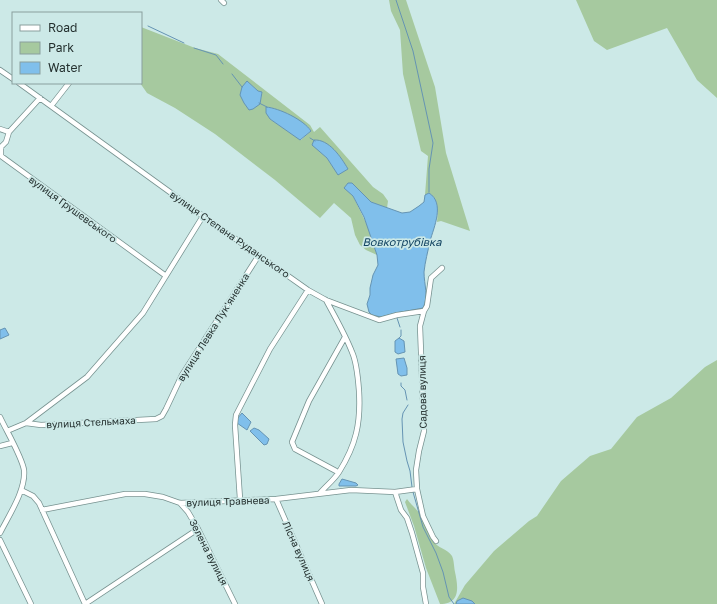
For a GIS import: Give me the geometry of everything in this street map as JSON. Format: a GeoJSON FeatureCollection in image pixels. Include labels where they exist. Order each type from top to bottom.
{"type":"FeatureCollection","features":[{"type":"Feature","properties":{"kind":"street"},"geometry":{"type":"LineString","coordinates":[[0,70],[12,78]]}},
{"type":"Feature","properties":{"kind":"street","name":"вулиця Степана Руданського"},"geometry":{"type":"LineString","coordinates":[[20,84],[308,290],[326,300],[379,320],[397,315],[424,311]]}},
{"type":"Feature","properties":{"kind":"street"},"geometry":{"type":"LineString","coordinates":[[52,106],[68,84]]}},
{"type":"Feature","properties":{"kind":"street","name":"вулиця Грушевського"},"geometry":{"type":"LineString","coordinates":[[40,98],[9,132],[6,142],[2,147],[1,156],[166,276]]}},
{"type":"Feature","properties":{"kind":"street"},"geometry":{"type":"LineString","coordinates":[[0,129],[9,132]]}},
{"type":"Feature","properties":{"kind":"street"},"geometry":{"type":"LineString","coordinates":[[7,431],[26,423],[87,377],[143,313],[204,216]]}},
{"type":"Feature","properties":{"kind":"street","name":"вулиця Левка Лук'яненка"},"geometry":{"type":"LineString","coordinates":[[156,419],[162,416],[182,375],[259,255]]}},
{"type":"Feature","properties":{"kind":"street","name":"Садова вулиця"},"geometry":{"type":"LineString","coordinates":[[436,541],[423,516],[417,489],[417,464],[424,431],[420,326],[427,306],[431,278],[442,268]]}},
{"type":"Feature","properties":{"kind":"street"},"geometry":{"type":"LineString","coordinates":[[240,499],[235,425],[236,414],[270,349],[308,290]]}},
{"type":"Feature","properties":{"kind":"street"},"geometry":{"type":"LineString","coordinates":[[320,493],[338,473],[351,449],[358,429],[360,411],[358,381],[353,353],[326,300]]}},
{"type":"Feature","properties":{"kind":"street"},"geometry":{"type":"LineString","coordinates":[[338,473],[295,449],[292,442],[309,401],[345,337]]}},
{"type":"Feature","properties":{"kind":"street"},"geometry":{"type":"LineString","coordinates":[[0,417],[23,468],[24,480],[21,490],[0,533]]}},
{"type":"Feature","properties":{"kind":"street","name":"вулиця Стельмаха"},"geometry":{"type":"LineString","coordinates":[[26,423],[41,425],[156,419]]}},
{"type":"Feature","properties":{"kind":"street"},"geometry":{"type":"LineString","coordinates":[[0,446],[12,443]]}},
{"type":"Feature","properties":{"kind":"street","name":"вулиця Травнева"},"geometry":{"type":"LineString","coordinates":[[42,510],[125,494],[145,494],[164,497],[180,503],[240,499],[276,499],[351,490],[395,492],[417,489]]}},
{"type":"Feature","properties":{"kind":"street"},"geometry":{"type":"LineString","coordinates":[[21,490],[36,499],[85,604],[198,529]]}},
{"type":"Feature","properties":{"kind":"street"},"geometry":{"type":"LineString","coordinates":[[395,492],[401,510],[407,518],[412,533],[423,573],[423,587],[426,604]]}},
{"type":"Feature","properties":{"kind":"street","name":"Лісна вулиця"},"geometry":{"type":"LineString","coordinates":[[276,499],[322,604]]}},
{"type":"Feature","properties":{"kind":"street","name":"Зелена вулиця"},"geometry":{"type":"LineString","coordinates":[[180,503],[188,512],[198,529],[235,604]]}},
{"type":"Feature","properties":{"kind":"street"},"geometry":{"type":"LineString","coordinates":[[0,540],[31,604]]}},
{"type":"Feature","properties":{"kind":"green space"},"geometry":{"type":"Polygon","coordinates":[[[389,0],[406,0],[435,87],[446,153],[470,231],[441,221],[437,222],[436,202],[429,193],[425,195],[428,156],[421,151],[403,74],[400,30],[391,11],[389,0]]]}},
{"type":"Feature","properties":{"kind":"green space"},"geometry":{"type":"Polygon","coordinates":[[[576,0],[717,0],[717,98],[697,80],[667,28],[607,50],[594,41],[576,0]]]}},
{"type":"Feature","properties":{"kind":"green space"},"geometry":{"type":"Polygon","coordinates":[[[142,27],[195,48],[218,54],[310,125],[314,132],[320,127],[373,187],[383,194],[388,201],[387,208],[371,202],[352,183],[353,196],[369,229],[377,255],[366,250],[360,245],[355,235],[351,218],[334,203],[320,218],[275,180],[215,134],[175,108],[147,93],[141,84],[142,84],[142,27]],[[247,81],[260,104],[262,93],[247,81]],[[286,113],[270,119],[301,140],[311,131],[309,128],[286,113]],[[313,145],[327,158],[338,174],[348,169],[313,145]]]}},
{"type":"Feature","properties":{"kind":"green space"},"geometry":{"type":"Polygon","coordinates":[[[717,360],[717,604],[475,604],[472,601],[457,601],[456,604],[454,604],[465,585],[494,551],[537,516],[561,481],[590,456],[611,449],[637,417],[671,398],[705,367],[717,360]]]}},
{"type":"Feature","properties":{"kind":"green space"},"geometry":{"type":"Polygon","coordinates":[[[407,499],[423,518],[431,539],[448,552],[453,558],[457,588],[455,598],[452,601],[440,604],[426,568],[414,526],[405,502],[407,499]]]}},
{"type":"Feature","properties":{"kind":"water"},"geometry":{"type":"Polygon","coordinates":[[[247,81],[258,91],[262,92],[260,104],[249,110],[240,95],[242,87],[247,81]]]}},
{"type":"Feature","properties":{"kind":"water"},"geometry":{"type":"Polygon","coordinates":[[[266,107],[291,115],[308,127],[311,131],[300,140],[270,119],[266,113],[266,107]]]}},
{"type":"Feature","properties":{"kind":"water"},"geometry":{"type":"Polygon","coordinates":[[[314,140],[325,142],[330,146],[342,159],[348,169],[338,175],[327,158],[312,145],[314,140]]]}},
{"type":"Feature","properties":{"kind":"water","name":"Вовкотрубівка"},"geometry":{"type":"Polygon","coordinates":[[[348,183],[352,183],[371,202],[402,213],[410,212],[419,206],[424,202],[425,195],[429,193],[434,197],[437,216],[424,268],[426,299],[423,308],[381,317],[372,315],[369,312],[367,304],[373,275],[378,265],[377,255],[364,217],[353,196],[344,188],[348,183]]]}},
{"type":"Feature","properties":{"kind":"water"},"geometry":{"type":"Polygon","coordinates":[[[5,328],[9,335],[0,339],[0,330],[5,328]]]}},
{"type":"Feature","properties":{"kind":"water"},"geometry":{"type":"Polygon","coordinates":[[[399,338],[404,341],[405,352],[398,354],[395,352],[395,341],[399,338]]]}},
{"type":"Feature","properties":{"kind":"water"},"geometry":{"type":"Polygon","coordinates":[[[404,358],[407,368],[407,375],[401,376],[398,374],[396,359],[404,358]]]}},
{"type":"Feature","properties":{"kind":"water"},"geometry":{"type":"Polygon","coordinates":[[[242,413],[251,422],[247,430],[237,423],[237,419],[242,413]]]}},
{"type":"Feature","properties":{"kind":"water"},"geometry":{"type":"Polygon","coordinates":[[[254,428],[259,430],[269,439],[267,444],[264,445],[250,431],[254,428]]]}},
{"type":"Feature","properties":{"kind":"water"},"geometry":{"type":"Polygon","coordinates":[[[342,479],[356,483],[358,485],[339,486],[342,479]]]}},
{"type":"Feature","properties":{"kind":"water"},"geometry":{"type":"Polygon","coordinates":[[[463,598],[472,601],[475,604],[456,604],[457,601],[463,598]]]}},
{"type":"Feature","properties":{"kind":"waterway"},"geometry":{"type":"LineString","coordinates":[[396,0],[413,51],[433,143],[429,169],[429,192]]}},
{"type":"Feature","properties":{"kind":"waterway"},"geometry":{"type":"LineString","coordinates":[[148,26],[184,43]]}},
{"type":"Feature","properties":{"kind":"waterway"},"geometry":{"type":"LineString","coordinates":[[194,48],[216,55],[223,64]]}},
{"type":"Feature","properties":{"kind":"waterway"},"geometry":{"type":"LineString","coordinates":[[232,74],[242,87]]}},
{"type":"Feature","properties":{"kind":"waterway"},"geometry":{"type":"LineString","coordinates":[[259,103],[267,107]]}},
{"type":"Feature","properties":{"kind":"waterway"},"geometry":{"type":"LineString","coordinates":[[310,138],[315,141]]}},
{"type":"Feature","properties":{"kind":"waterway"},"geometry":{"type":"LineString","coordinates":[[397,318],[400,327]]}},
{"type":"Feature","properties":{"kind":"waterway"},"geometry":{"type":"LineString","coordinates":[[399,338],[401,336],[401,330]]}},
{"type":"Feature","properties":{"kind":"waterway"},"geometry":{"type":"LineString","coordinates":[[401,383],[401,386],[405,390],[407,400]]}},
{"type":"Feature","properties":{"kind":"waterway"},"geometry":{"type":"LineString","coordinates":[[408,405],[403,413],[402,419],[403,442],[412,487]]}},
{"type":"Feature","properties":{"kind":"waterway"},"geometry":{"type":"LineString","coordinates":[[413,492],[423,527],[436,553],[443,572],[449,597],[454,604]]}}]}
